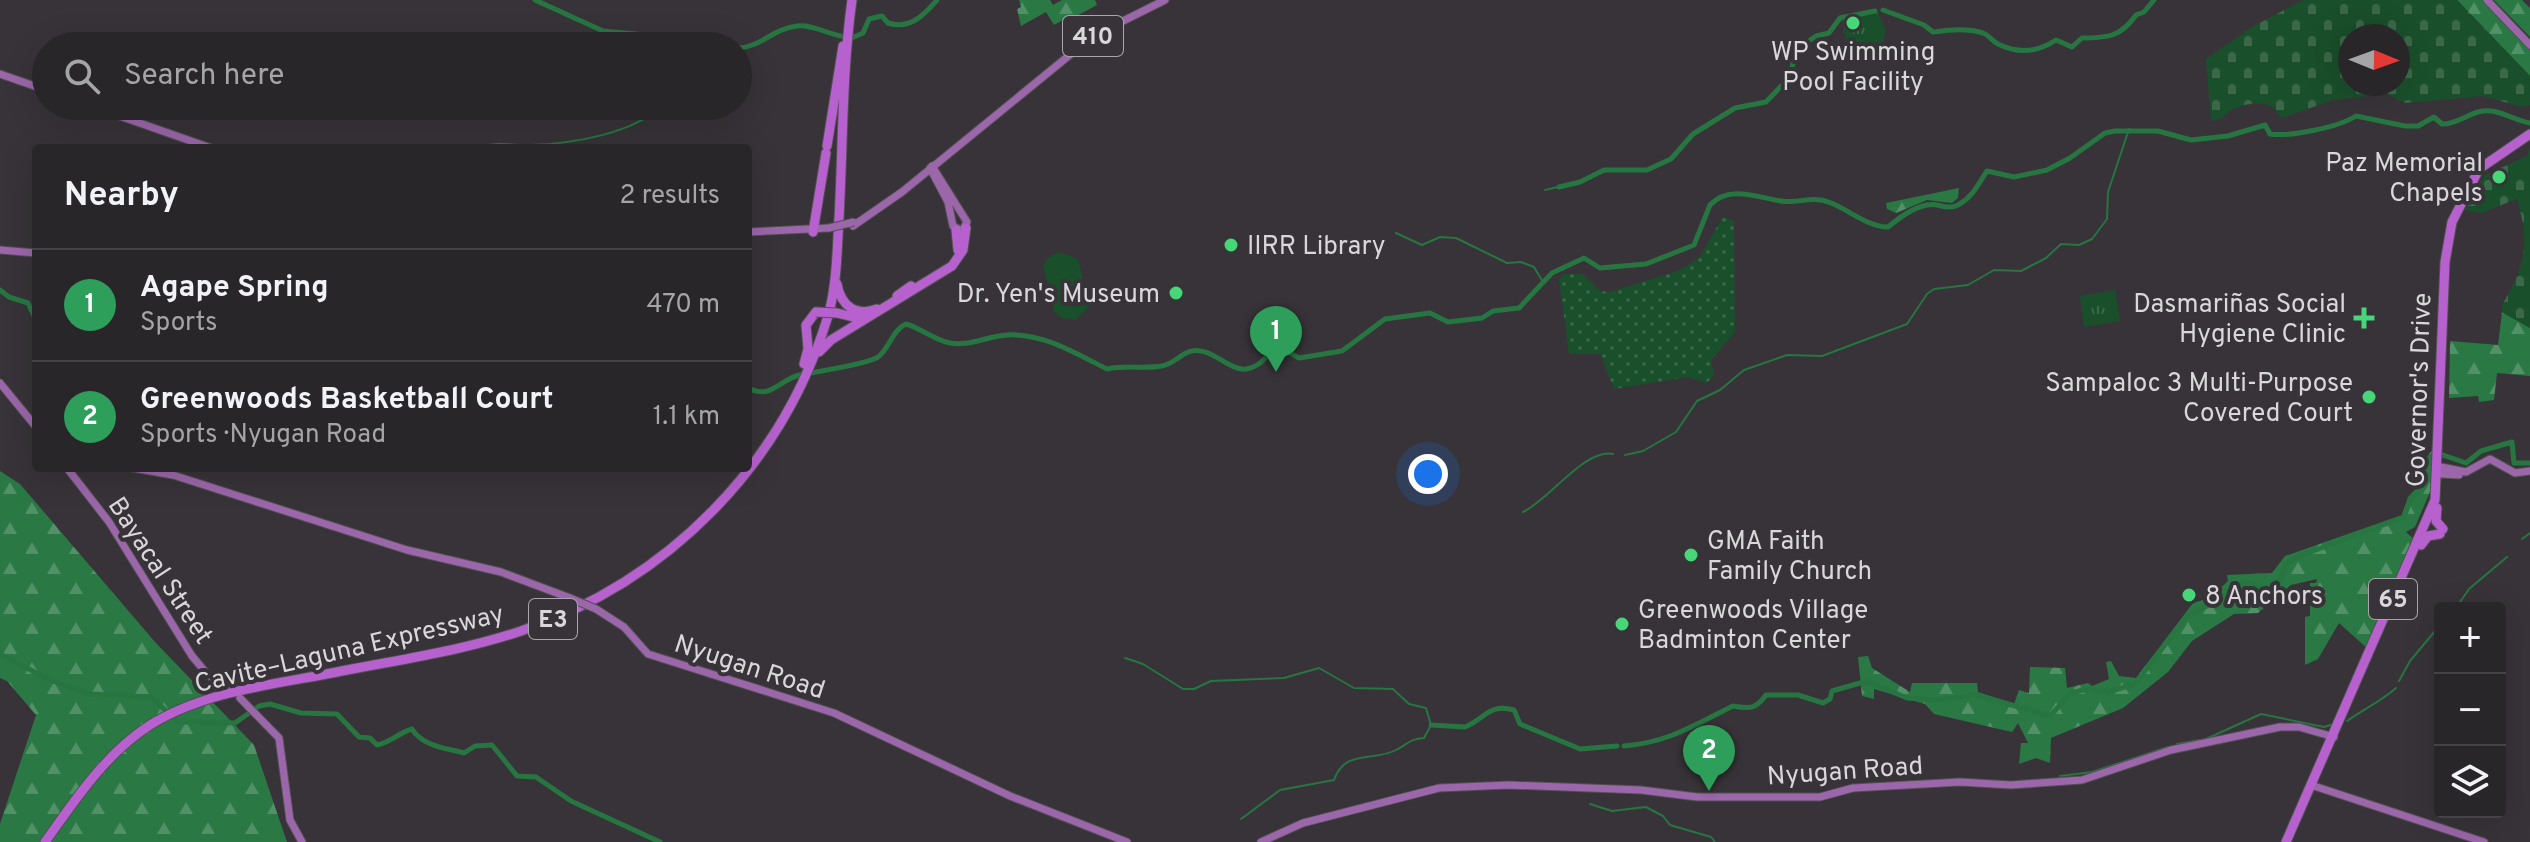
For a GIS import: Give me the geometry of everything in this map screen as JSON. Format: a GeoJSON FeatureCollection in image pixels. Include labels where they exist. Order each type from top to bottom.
{"type":"FeatureCollection","features":[{"type":"Feature","properties":{"kind":"highway","name":"Cavite–Laguna Expressway"},"geometry":{"type":"LineString","coordinates":[[810,359],[829,287],[850,0]]}},
{"type":"Feature","properties":{"kind":"highway","name":"Cavite–Laguna Expressway"},"geometry":{"type":"LineString","coordinates":[[752,465],[801,379],[831,303],[837,247],[846,43]]}},
{"type":"Feature","properties":{"kind":"highway"},"geometry":{"type":"LineString","coordinates":[[813,231],[846,43]]}},
{"type":"Feature","properties":{"kind":"highway","name":"Governor's Drive"},"geometry":{"type":"LineString","coordinates":[[2334,737],[2437,507],[2445,296],[2450,241],[2458,213],[2483,172],[2530,137]]}},
{"type":"Feature","properties":{"kind":"highway"},"geometry":{"type":"LineString","coordinates":[[810,359],[829,341],[915,292],[954,264],[963,250],[959,224]]}},
{"type":"Feature","properties":{"kind":"highway"},"geometry":{"type":"LineString","coordinates":[[810,359],[806,325],[816,312],[860,318],[880,307],[953,258],[959,244],[959,224]]}},
{"type":"Feature","properties":{"kind":"highway"},"geometry":{"type":"LineString","coordinates":[[837,247],[838,286],[843,302],[857,311],[880,307]]}},
{"type":"Feature","properties":{"kind":"highway","name":"Cavite–Laguna Expressway"},"geometry":{"type":"LineString","coordinates":[[752,458],[795,391]]}},
{"type":"Feature","properties":{"kind":"highway","name":"Governor's Drive"},"geometry":{"type":"LineString","coordinates":[[2288,842],[2434,506],[2440,466]]}},
{"type":"Feature","properties":{"kind":"highway","name":"Cavite–Laguna Expressway"},"geometry":{"type":"LineString","coordinates":[[42,842],[104,764],[151,722],[184,706],[275,678],[484,637],[561,612],[611,586],[663,552],[707,513],[742,472]]}},
{"type":"Feature","properties":{"kind":"highway","name":"Cavite–Laguna Expressway"},"geometry":{"type":"LineString","coordinates":[[184,706],[283,680],[490,640],[539,625],[591,602],[658,560],[711,514],[746,472]]}},
{"type":"Feature","properties":{"kind":"highway"},"geometry":{"type":"LineString","coordinates":[[2419,548],[2428,536],[2442,532],[2436,521],[2437,507]]}},
{"type":"Feature","properties":{"kind":"main road","name":"410"},"geometry":{"type":"LineString","coordinates":[[752,232],[828,230],[854,224],[878,211],[1093,36],[1165,0]]}},
{"type":"Feature","properties":{"kind":"main road"},"geometry":{"type":"LineString","coordinates":[[2489,0],[2530,43]]}},
{"type":"Feature","properties":{"kind":"main road"},"geometry":{"type":"LineString","coordinates":[[0,74],[32,85]]}},
{"type":"Feature","properties":{"kind":"main road"},"geometry":{"type":"LineString","coordinates":[[131,120],[200,144]]}},
{"type":"Feature","properties":{"kind":"main road"},"geometry":{"type":"LineString","coordinates":[[931,167],[959,224]]}},
{"type":"Feature","properties":{"kind":"main road"},"geometry":{"type":"LineString","coordinates":[[0,250],[32,253]]}},
{"type":"Feature","properties":{"kind":"main road"},"geometry":{"type":"LineString","coordinates":[[0,383],[32,422]]}},
{"type":"Feature","properties":{"kind":"main road"},"geometry":{"type":"LineString","coordinates":[[2440,466],[2473,474],[2489,463],[2513,476],[2530,473]]}},
{"type":"Feature","properties":{"kind":"main road","name":"Bayacal Street"},"geometry":{"type":"LineString","coordinates":[[70,472],[109,522],[192,656],[208,675],[227,686]]}},
{"type":"Feature","properties":{"kind":"main road","name":"Nyugan Road"},"geometry":{"type":"LineString","coordinates":[[156,472],[407,550],[505,573],[596,609],[624,627],[648,654],[834,713],[1010,796],[1127,842]]}},
{"type":"Feature","properties":{"kind":"main road"},"geometry":{"type":"LineString","coordinates":[[244,701],[280,741],[290,820],[302,842]]}},
{"type":"Feature","properties":{"kind":"main road","name":"Nyugan Road"},"geometry":{"type":"LineString","coordinates":[[1261,842],[1303,823],[1439,788],[1508,785],[1641,790],[1697,797],[1820,797],[1853,788],[1960,782],[2011,785],[2082,780],[2176,749],[2285,726],[2334,737]]}},
{"type":"Feature","properties":{"kind":"main road"},"geometry":{"type":"LineString","coordinates":[[2313,786],[2484,842]]}},
{"type":"Feature","properties":{"kind":"green space"},"geometry":{"type":"Polygon","coordinates":[[[1019,0],[1050,0],[1053,5],[1062,0],[1095,0],[1097,5],[1065,22],[1063,20],[1054,25],[1046,12],[1021,26],[1017,9],[1021,7],[1019,0]]]}},
{"type":"Feature","properties":{"kind":"green space"},"geometry":{"type":"Polygon","coordinates":[[[2303,0],[2457,0],[2530,76],[2530,105],[2522,107],[2483,96],[2405,103],[2391,96],[2410,96],[2410,24],[2338,24],[2338,96],[2369,96],[2333,100],[2282,118],[2274,108],[2262,104],[2246,105],[2211,121],[2206,59],[2252,27],[2303,0]]]}},
{"type":"Feature","properties":{"kind":"green space"},"geometry":{"type":"Polygon","coordinates":[[[2457,0],[2484,0],[2530,48],[2530,76],[2457,0]]]}},
{"type":"Feature","properties":{"kind":"green space"},"geometry":{"type":"Polygon","coordinates":[[[2494,0],[2522,0],[2530,8],[2530,37],[2494,0]]]}},
{"type":"Feature","properties":{"kind":"green space"},"geometry":{"type":"Polygon","coordinates":[[[1878,13],[1885,29],[1883,53],[1850,61],[1842,19],[1878,13]]]}},
{"type":"Feature","properties":{"kind":"green space"},"geometry":{"type":"Polygon","coordinates":[[[2530,148],[2530,328],[2502,312],[2523,254],[2524,229],[2517,199],[2481,213],[2465,210],[2485,175],[2527,156],[2530,148]]]}},
{"type":"Feature","properties":{"kind":"green space"},"geometry":{"type":"Polygon","coordinates":[[[1959,188],[1958,198],[1952,203],[1927,200],[1896,213],[1887,209],[1886,203],[1959,188]]]}},
{"type":"Feature","properties":{"kind":"green space"},"geometry":{"type":"Polygon","coordinates":[[[1723,217],[1734,220],[1735,332],[1711,360],[1714,375],[1707,383],[1688,377],[1614,389],[1600,354],[1569,354],[1559,279],[1564,274],[1583,274],[1600,291],[1609,292],[1678,271],[1699,258],[1723,217]]]}},
{"type":"Feature","properties":{"kind":"green space"},"geometry":{"type":"Polygon","coordinates":[[[1059,252],[1078,259],[1089,307],[1075,320],[1062,318],[1054,312],[1043,265],[1049,257],[1059,252]]]}},
{"type":"Feature","properties":{"kind":"green space"},"geometry":{"type":"Polygon","coordinates":[[[2115,290],[2120,321],[2084,327],[2080,296],[2115,290]]]}},
{"type":"Feature","properties":{"kind":"green space"},"geometry":{"type":"Polygon","coordinates":[[[2502,312],[2530,328],[2530,376],[2497,373],[2494,400],[2479,402],[2478,396],[2449,398],[2450,341],[2498,345],[2502,312]]]}},
{"type":"Feature","properties":{"kind":"green space"},"geometry":{"type":"Polygon","coordinates":[[[2435,447],[2434,492],[2430,492],[2415,527],[2406,532],[2416,541],[2368,649],[2339,623],[2318,659],[2305,665],[2305,617],[2310,616],[2310,583],[2316,583],[2317,579],[2291,585],[2258,613],[2234,614],[2192,641],[2168,672],[2123,708],[2051,738],[2050,763],[2036,758],[2019,764],[2021,743],[2028,743],[2018,723],[2012,732],[1934,714],[1925,704],[1874,689],[1874,699],[1862,696],[1858,657],[1868,656],[1872,668],[1910,692],[1912,683],[1977,683],[1978,692],[2014,704],[2019,690],[2029,693],[2030,667],[2065,668],[2067,688],[2088,683],[2092,686],[2109,679],[2106,662],[2111,661],[2119,676],[2136,678],[2193,603],[2210,598],[2228,581],[2227,575],[2272,573],[2285,556],[2402,515],[2408,497],[2425,479],[2420,465],[2435,447]]]}},
{"type":"Feature","properties":{"kind":"green space"},"geometry":{"type":"Polygon","coordinates":[[[0,471],[20,484],[155,642],[254,745],[287,842],[0,842],[0,824],[36,715],[7,681],[0,678],[0,471]]]}},
{"type":"Feature","properties":{"kind":"waterway"},"geometry":{"type":"LineString","coordinates":[[535,0],[603,31],[614,32]]}},
{"type":"Feature","properties":{"kind":"waterway"},"geometry":{"type":"LineString","coordinates":[[752,45],[797,26],[854,37],[863,33],[869,19],[882,16],[888,23],[910,23],[922,16],[937,0]]}},
{"type":"Feature","properties":{"kind":"waterway"},"geometry":{"type":"LineString","coordinates":[[1883,10],[1924,25],[1933,32],[1977,31],[2005,47],[2028,50],[2056,40],[2072,47],[2082,38],[2113,35],[2144,12],[2154,0]]}},
{"type":"Feature","properties":{"kind":"waterway"},"geometry":{"type":"LineString","coordinates":[[1559,187],[1580,182],[1604,170],[1647,170],[1671,159],[1693,134],[1735,108],[1766,102],[1789,78],[1797,49],[1816,36],[1829,33],[1840,18],[1875,11]]}},
{"type":"Feature","properties":{"kind":"waterway"},"geometry":{"type":"LineString","coordinates":[[752,390],[763,392],[792,377],[873,360],[882,353],[897,330],[906,324],[954,343],[1007,335],[1034,337],[1107,369],[1162,366],[1195,351],[1207,352],[1241,369],[1254,367],[1274,351],[1288,352],[1299,358],[1342,351],[1385,319],[1430,313],[1448,322],[1482,318],[1493,311],[1519,308],[1552,273],[1584,258],[1600,268],[1646,264],[1694,245],[1710,205],[1726,195],[1744,194],[1787,202],[1824,201],[1866,221],[1888,227],[1921,206],[1958,205],[1971,194],[1987,171],[2014,177],[2047,170],[2105,133],[2115,131],[2158,131],[2191,140],[2228,136],[2265,125],[2270,134],[2302,133],[2356,116],[2405,126],[2418,126],[2434,117],[2442,124],[2485,111],[2530,123]]}},
{"type":"Feature","properties":{"kind":"waterway"},"geometry":{"type":"LineString","coordinates":[[541,144],[600,136],[642,120]]}},
{"type":"Feature","properties":{"kind":"waterway"},"geometry":{"type":"LineString","coordinates":[[1625,455],[1643,451],[1676,432],[1697,401],[1720,390],[1744,370],[1787,355],[1822,356],[1907,324],[1927,294],[1934,289],[1968,285],[1994,270],[2021,271],[2046,258],[2061,244],[2079,245],[2092,239],[2107,219],[2108,192],[2129,129]]}},
{"type":"Feature","properties":{"kind":"waterway"},"geometry":{"type":"LineString","coordinates":[[1545,190],[1558,187]]}},
{"type":"Feature","properties":{"kind":"waterway"},"geometry":{"type":"LineString","coordinates":[[1396,233],[1422,245],[1440,237],[1456,238],[1507,263],[1521,262],[1534,267],[1543,282]]}},
{"type":"Feature","properties":{"kind":"waterway"},"geometry":{"type":"LineString","coordinates":[[0,290],[9,297],[28,303],[32,312]]}},
{"type":"Feature","properties":{"kind":"waterway"},"geometry":{"type":"LineString","coordinates":[[1624,746],[1668,737],[1733,706],[1752,707],[1766,695],[1798,695],[1823,703],[1830,699],[1832,691],[1867,681],[1907,698],[1935,700],[1977,695],[2050,716],[2071,693],[2087,689],[2108,692],[2135,684],[2187,616],[2217,601],[2235,586],[2246,582],[2269,589],[2278,586],[2286,564],[2297,557],[2404,517],[2411,498],[2429,479],[2424,467],[2431,456],[2443,455],[2466,463],[2481,451],[2512,442],[2514,463],[2530,463]]}},
{"type":"Feature","properties":{"kind":"waterway"},"geometry":{"type":"LineString","coordinates":[[1523,512],[1591,459],[1602,454],[1613,454]]}},
{"type":"Feature","properties":{"kind":"waterway"},"geometry":{"type":"LineString","coordinates":[[2522,539],[2530,533]]}},
{"type":"Feature","properties":{"kind":"waterway"},"geometry":{"type":"LineString","coordinates":[[2460,602],[2469,589],[2507,557]]}},
{"type":"Feature","properties":{"kind":"waterway"},"geometry":{"type":"LineString","coordinates":[[2399,681],[2410,661],[2434,632]]}},
{"type":"Feature","properties":{"kind":"waterway"},"geometry":{"type":"LineString","coordinates":[[0,654],[50,680],[90,694],[151,697],[178,722],[235,723],[259,706],[270,704],[301,713],[337,714],[359,737],[370,738],[377,745],[412,729],[428,743],[464,753],[475,746],[492,745],[517,776],[536,777],[571,801],[660,842]]}},
{"type":"Feature","properties":{"kind":"waterway"},"geometry":{"type":"LineString","coordinates":[[1125,658],[1143,664],[1183,689],[1194,689],[1211,681],[1284,678],[1319,668],[1354,688],[1393,689],[1409,704],[1426,708],[1431,725],[1424,738],[1413,740],[1389,753],[1353,760],[1339,770],[1334,780],[1280,790],[1241,819]]}},
{"type":"Feature","properties":{"kind":"waterway"},"geometry":{"type":"LineString","coordinates":[[2347,721],[2396,688]]}},
{"type":"Feature","properties":{"kind":"waterway"},"geometry":{"type":"LineString","coordinates":[[1431,725],[1465,727],[1493,710],[1506,708],[1514,710],[1520,724],[1580,749],[1617,746]]}},
{"type":"Feature","properties":{"kind":"waterway"},"geometry":{"type":"LineString","coordinates":[[2206,739],[2261,714],[2324,727],[2334,724]]}},
{"type":"Feature","properties":{"kind":"waterway"},"geometry":{"type":"LineString","coordinates":[[2177,744],[2200,740]]}},
{"type":"Feature","properties":{"kind":"waterway"},"geometry":{"type":"LineString","coordinates":[[2060,776],[2092,772],[2168,747]]}},
{"type":"Feature","properties":{"kind":"waterway"},"geometry":{"type":"LineString","coordinates":[[1590,804],[1612,811],[1646,807],[1663,816],[1670,825],[1711,837],[1715,842]]}},
{"type":"Feature","properties":{"kind":"place","name":"WP Swimming Pool Facility"},"geometry":{"type":"Point","coordinates":[1853,23]}},
{"type":"Feature","properties":{"kind":"place","name":"Paz Memorial Chapels"},"geometry":{"type":"Point","coordinates":[2499,177]}},
{"type":"Feature","properties":{"kind":"place","name":"IIRR Library"},"geometry":{"type":"Point","coordinates":[1231,245]}},
{"type":"Feature","properties":{"kind":"place","name":"Dr. Yen's Museum"},"geometry":{"type":"Point","coordinates":[1176,293]}},
{"type":"Feature","properties":{"kind":"place","name":"Dasmariñas Social Hygiene Clinic"},"geometry":{"type":"Point","coordinates":[2364,318]}},
{"type":"Feature","properties":{"kind":"place","name":"Agape Spring"},"geometry":{"type":"Point","coordinates":[1276,372]}},
{"type":"Feature","properties":{"kind":"place","name":"Sampaloc 3 Multi-Purpose Covered Court"},"geometry":{"type":"Point","coordinates":[2369,397]}},
{"type":"Feature","properties":{"kind":"place","name":"GMA Faith Family Church"},"geometry":{"type":"Point","coordinates":[1691,555]}},
{"type":"Feature","properties":{"kind":"place","name":"8 Anchors"},"geometry":{"type":"Point","coordinates":[2189,595]}},
{"type":"Feature","properties":{"kind":"place","name":"Greenwoods Village Badminton Center"},"geometry":{"type":"Point","coordinates":[1622,624]}},
{"type":"Feature","properties":{"kind":"place","name":"Greenwoods Basketball Court"},"geometry":{"type":"Point","coordinates":[1709,791]}}]}
